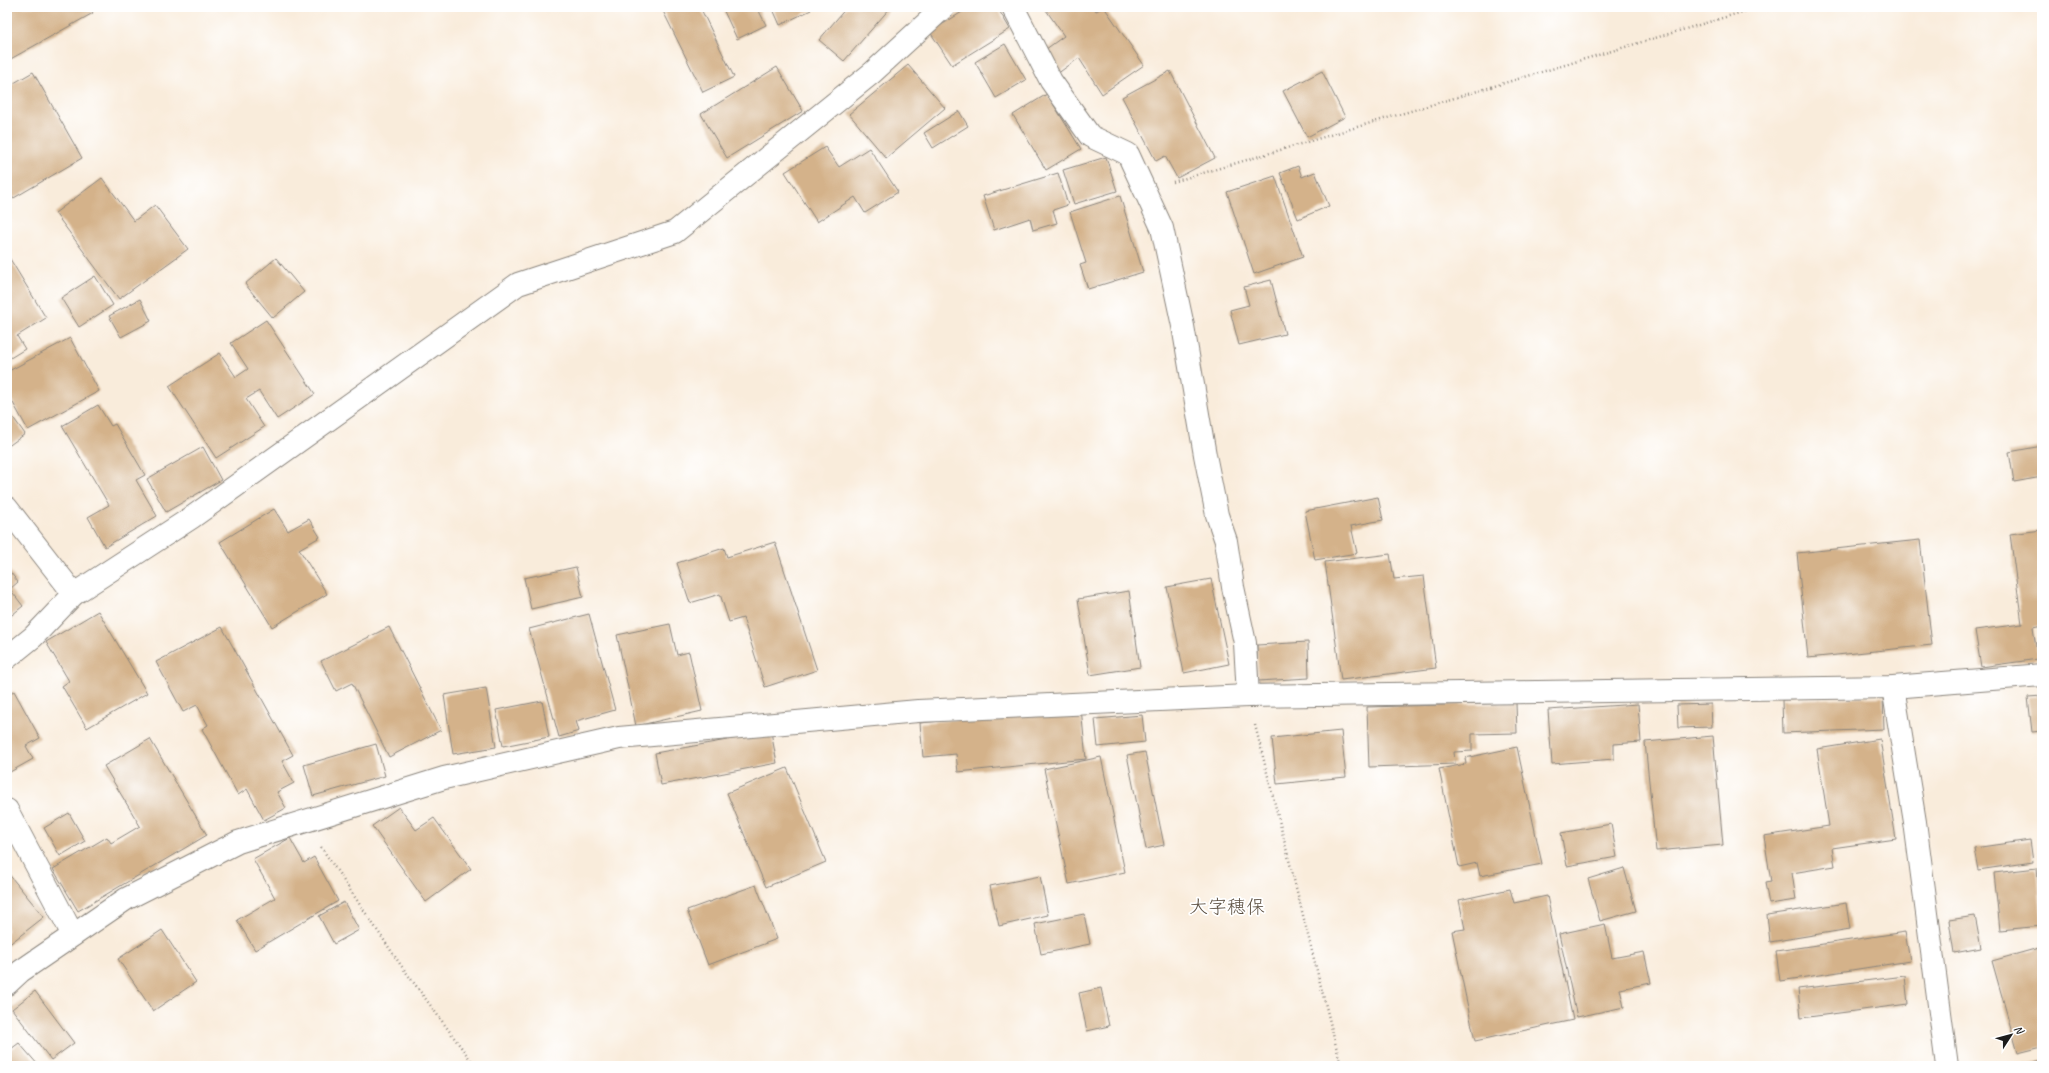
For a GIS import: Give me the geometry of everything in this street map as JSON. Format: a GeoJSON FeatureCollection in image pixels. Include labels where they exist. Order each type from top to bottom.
{"type":"FeatureCollection","features":[{"type":"Feature","properties":{"kind":"street"},"geometry":{"type":"LineString","coordinates":[[7,658],[32,637],[74,594],[191,518],[518,284],[674,232],[872,73],[944,7]]}},
{"type":"Feature","properties":{"kind":"street"},"geometry":{"type":"LineString","coordinates":[[1013,7],[1051,81],[1090,136],[1128,154],[1162,228],[1183,326],[1217,515],[1226,541],[1233,587],[1246,643],[1248,696]]}},
{"type":"Feature","properties":{"kind":"street"},"geometry":{"type":"LineString","coordinates":[[7,508],[74,594]]}},
{"type":"Feature","properties":{"kind":"street"},"geometry":{"type":"LineString","coordinates":[[7,984],[21,970],[126,899],[238,842],[444,778],[619,738],[918,711],[1248,696],[1893,687],[2042,675]]}},
{"type":"Feature","properties":{"kind":"street"},"geometry":{"type":"LineString","coordinates":[[1893,687],[1915,822],[1948,1066]]}},
{"type":"Feature","properties":{"kind":"street"},"geometry":{"type":"LineString","coordinates":[[7,810],[73,935]]}},
{"type":"Feature","properties":{"kind":"path"},"geometry":{"type":"LineString","coordinates":[[1144,191],[1759,7]]}},
{"type":"Feature","properties":{"kind":"path"},"geometry":{"type":"LineString","coordinates":[[1248,696],[1341,1066]]}},
{"type":"Feature","properties":{"kind":"path"},"geometry":{"type":"LineString","coordinates":[[304,822],[400,964],[474,1066]]}},
{"type":"Feature","properties":{"kind":"building"},"geometry":{"type":"Polygon","coordinates":[[[7,7],[89,7],[93,13],[7,61],[7,7]]]}},
{"type":"Feature","properties":{"kind":"building"},"geometry":{"type":"Polygon","coordinates":[[[661,7],[700,7],[734,77],[703,92],[661,7]]]}},
{"type":"Feature","properties":{"kind":"building"},"geometry":{"type":"Polygon","coordinates":[[[722,7],[757,7],[766,25],[737,39],[722,7]]]}},
{"type":"Feature","properties":{"kind":"building"},"geometry":{"type":"Polygon","coordinates":[[[772,7],[809,7],[811,10],[780,25],[772,7]]]}},
{"type":"Feature","properties":{"kind":"building"},"geometry":{"type":"Polygon","coordinates":[[[847,7],[891,7],[844,61],[819,40],[847,7]]]}},
{"type":"Feature","properties":{"kind":"building"},"geometry":{"type":"Polygon","coordinates":[[[970,7],[997,7],[1010,29],[952,65],[930,32],[970,7]]]}},
{"type":"Feature","properties":{"kind":"building"},"geometry":{"type":"Polygon","coordinates":[[[1044,7],[1094,7],[1096,11],[1104,7],[1144,65],[1102,94],[1079,58],[1057,74],[1042,52],[1064,36],[1044,7]]]}},
{"type":"Feature","properties":{"kind":"building"},"geometry":{"type":"Polygon","coordinates":[[[1005,44],[1026,80],[996,98],[975,62],[1005,44]]]}},
{"type":"Feature","properties":{"kind":"building"},"geometry":{"type":"Polygon","coordinates":[[[908,65],[945,108],[886,158],[849,114],[908,65]]]}},
{"type":"Feature","properties":{"kind":"building"},"geometry":{"type":"Polygon","coordinates":[[[777,67],[803,111],[727,158],[701,114],[777,67]]]}},
{"type":"Feature","properties":{"kind":"building"},"geometry":{"type":"Polygon","coordinates":[[[1170,71],[1215,158],[1177,178],[1165,156],[1156,161],[1122,97],[1170,71]]]}},
{"type":"Feature","properties":{"kind":"building"},"geometry":{"type":"Polygon","coordinates":[[[1322,71],[1345,117],[1307,137],[1283,91],[1322,71]]]}},
{"type":"Feature","properties":{"kind":"building"},"geometry":{"type":"Polygon","coordinates":[[[33,72],[82,158],[7,202],[7,87],[33,72]]]}},
{"type":"Feature","properties":{"kind":"building"},"geometry":{"type":"Polygon","coordinates":[[[1047,94],[1081,149],[1046,170],[1013,115],[1047,94]]]}},
{"type":"Feature","properties":{"kind":"building"},"geometry":{"type":"Polygon","coordinates":[[[959,111],[968,126],[933,148],[924,133],[959,111]]]}},
{"type":"Feature","properties":{"kind":"building"},"geometry":{"type":"Polygon","coordinates":[[[825,147],[839,167],[869,148],[898,192],[865,213],[855,197],[817,222],[785,172],[825,147]]]}},
{"type":"Feature","properties":{"kind":"building"},"geometry":{"type":"Polygon","coordinates":[[[1106,157],[1117,191],[1074,204],[1063,170],[1106,157]]]}},
{"type":"Feature","properties":{"kind":"building"},"geometry":{"type":"Polygon","coordinates":[[[1298,166],[1302,177],[1315,172],[1329,206],[1298,219],[1280,173],[1298,166]]]}},
{"type":"Feature","properties":{"kind":"building"},"geometry":{"type":"Polygon","coordinates":[[[1058,173],[1068,205],[1053,210],[1057,223],[1033,230],[1030,218],[994,230],[983,196],[1058,173]]]}},
{"type":"Feature","properties":{"kind":"building"},"geometry":{"type":"Polygon","coordinates":[[[1275,176],[1303,257],[1254,274],[1227,192],[1275,176]]]}},
{"type":"Feature","properties":{"kind":"building"},"geometry":{"type":"Polygon","coordinates":[[[102,178],[134,221],[155,205],[188,249],[119,299],[55,213],[102,178]]]}},
{"type":"Feature","properties":{"kind":"building"},"geometry":{"type":"Polygon","coordinates":[[[1120,196],[1143,272],[1088,289],[1080,265],[1086,263],[1070,212],[1120,196]]]}},
{"type":"Feature","properties":{"kind":"building"},"geometry":{"type":"Polygon","coordinates":[[[7,254],[46,318],[17,336],[25,349],[7,360],[7,254]]]}},
{"type":"Feature","properties":{"kind":"building"},"geometry":{"type":"Polygon","coordinates":[[[276,258],[304,292],[273,318],[245,284],[276,258]]]}},
{"type":"Feature","properties":{"kind":"building"},"geometry":{"type":"Polygon","coordinates":[[[95,276],[113,305],[79,327],[61,298],[95,276]]]}},
{"type":"Feature","properties":{"kind":"building"},"geometry":{"type":"Polygon","coordinates":[[[1271,280],[1285,334],[1239,345],[1230,310],[1249,305],[1244,287],[1271,280]]]}},
{"type":"Feature","properties":{"kind":"building"},"geometry":{"type":"Polygon","coordinates":[[[140,299],[151,321],[121,337],[109,316],[140,299]]]}},
{"type":"Feature","properties":{"kind":"building"},"geometry":{"type":"Polygon","coordinates":[[[266,320],[315,394],[277,419],[259,391],[246,399],[264,427],[216,458],[169,386],[220,353],[236,377],[248,369],[231,343],[266,320]]]}},
{"type":"Feature","properties":{"kind":"building"},"geometry":{"type":"Polygon","coordinates":[[[70,338],[99,391],[28,430],[7,392],[7,372],[70,338]]]}},
{"type":"Feature","properties":{"kind":"building"},"geometry":{"type":"Polygon","coordinates":[[[98,405],[111,426],[115,424],[145,475],[136,480],[157,516],[105,547],[88,517],[109,505],[62,426],[98,405]]]}},
{"type":"Feature","properties":{"kind":"building"},"geometry":{"type":"Polygon","coordinates":[[[7,409],[25,434],[7,447],[7,409]]]}},
{"type":"Feature","properties":{"kind":"building"},"geometry":{"type":"Polygon","coordinates":[[[2042,446],[2042,477],[2014,482],[2009,452],[2042,446]]]}},
{"type":"Feature","properties":{"kind":"building"},"geometry":{"type":"Polygon","coordinates":[[[203,447],[221,480],[166,512],[147,479],[203,447]]]}},
{"type":"Feature","properties":{"kind":"building"},"geometry":{"type":"Polygon","coordinates":[[[1378,497],[1383,520],[1351,526],[1357,553],[1315,560],[1305,511],[1378,497]]]}},
{"type":"Feature","properties":{"kind":"building"},"geometry":{"type":"Polygon","coordinates":[[[274,509],[288,531],[309,519],[320,537],[299,549],[327,594],[272,627],[220,542],[274,509]]]}},
{"type":"Feature","properties":{"kind":"building"},"geometry":{"type":"Polygon","coordinates":[[[2042,530],[2042,626],[2033,628],[2038,659],[1981,667],[1975,630],[2022,624],[2010,534],[2042,530]]]}},
{"type":"Feature","properties":{"kind":"building"},"geometry":{"type":"Polygon","coordinates":[[[1920,540],[1932,645],[1808,658],[1797,553],[1920,540]]]}},
{"type":"Feature","properties":{"kind":"building"},"geometry":{"type":"Polygon","coordinates":[[[775,542],[817,670],[765,687],[743,618],[729,622],[720,594],[690,603],[677,563],[724,548],[727,557],[775,542]]]}},
{"type":"Feature","properties":{"kind":"building"},"geometry":{"type":"Polygon","coordinates":[[[1390,554],[1394,579],[1424,576],[1436,668],[1341,680],[1325,562],[1390,554]]]}},
{"type":"Feature","properties":{"kind":"building"},"geometry":{"type":"Polygon","coordinates":[[[576,567],[583,597],[531,609],[524,578],[576,567]]]}},
{"type":"Feature","properties":{"kind":"building"},"geometry":{"type":"Polygon","coordinates":[[[7,568],[18,582],[10,589],[23,606],[7,619],[7,568]]]}},
{"type":"Feature","properties":{"kind":"building"},"geometry":{"type":"Polygon","coordinates":[[[1211,579],[1229,664],[1184,673],[1167,587],[1211,579]]]}},
{"type":"Feature","properties":{"kind":"building"},"geometry":{"type":"Polygon","coordinates":[[[1129,591],[1140,667],[1090,675],[1078,599],[1129,591]]]}},
{"type":"Feature","properties":{"kind":"building"},"geometry":{"type":"Polygon","coordinates":[[[98,611],[147,693],[87,728],[62,686],[69,681],[46,642],[98,611]]]}},
{"type":"Feature","properties":{"kind":"building"},"geometry":{"type":"Polygon","coordinates":[[[589,614],[615,710],[576,721],[579,731],[559,737],[529,629],[589,614]]]}},
{"type":"Feature","properties":{"kind":"building"},"geometry":{"type":"Polygon","coordinates":[[[670,624],[677,655],[689,652],[702,711],[636,726],[617,635],[670,624]]]}},
{"type":"Feature","properties":{"kind":"building"},"geometry":{"type":"Polygon","coordinates":[[[222,627],[293,755],[282,761],[294,783],[277,792],[286,808],[264,820],[247,789],[238,795],[202,729],[208,725],[197,705],[183,712],[156,662],[222,627]]]}},
{"type":"Feature","properties":{"kind":"building"},"geometry":{"type":"Polygon","coordinates":[[[389,627],[441,730],[389,757],[352,683],[336,691],[321,661],[389,627]]]}},
{"type":"Feature","properties":{"kind":"building"},"geometry":{"type":"Polygon","coordinates":[[[1308,642],[1309,678],[1258,681],[1257,645],[1308,642]]]}},
{"type":"Feature","properties":{"kind":"building"},"geometry":{"type":"Polygon","coordinates":[[[486,688],[496,747],[453,754],[444,695],[486,688]]]}},
{"type":"Feature","properties":{"kind":"building"},"geometry":{"type":"Polygon","coordinates":[[[14,691],[40,738],[26,746],[33,759],[10,772],[7,766],[7,695],[14,691]]]}},
{"type":"Feature","properties":{"kind":"building"},"geometry":{"type":"Polygon","coordinates":[[[2042,696],[2042,731],[2032,732],[2028,697],[2042,696]]]}},
{"type":"Feature","properties":{"kind":"building"},"geometry":{"type":"Polygon","coordinates":[[[1883,697],[1884,729],[1783,733],[1782,700],[1883,697]]]}},
{"type":"Feature","properties":{"kind":"building"},"geometry":{"type":"Polygon","coordinates":[[[542,701],[549,737],[503,746],[496,710],[542,701]]]}},
{"type":"Feature","properties":{"kind":"building"},"geometry":{"type":"Polygon","coordinates":[[[1516,703],[1517,733],[1472,734],[1472,751],[1454,752],[1455,764],[1369,767],[1367,707],[1516,703]]]}},
{"type":"Feature","properties":{"kind":"building"},"geometry":{"type":"Polygon","coordinates":[[[1638,704],[1641,742],[1614,744],[1614,759],[1552,764],[1548,710],[1638,704]]]}},
{"type":"Feature","properties":{"kind":"building"},"geometry":{"type":"Polygon","coordinates":[[[1711,704],[1712,727],[1678,728],[1677,705],[1711,704]]]}},
{"type":"Feature","properties":{"kind":"building"},"geometry":{"type":"Polygon","coordinates":[[[1081,708],[1086,759],[958,772],[956,754],[923,757],[920,723],[1081,708]]]}},
{"type":"Feature","properties":{"kind":"building"},"geometry":{"type":"Polygon","coordinates":[[[1142,715],[1145,742],[1098,747],[1095,719],[1142,715]]]}},
{"type":"Feature","properties":{"kind":"building"},"geometry":{"type":"Polygon","coordinates":[[[1341,731],[1346,777],[1277,784],[1272,738],[1341,731]]]}},
{"type":"Feature","properties":{"kind":"building"},"geometry":{"type":"Polygon","coordinates":[[[771,732],[777,763],[661,785],[655,753],[771,732]]]}},
{"type":"Feature","properties":{"kind":"building"},"geometry":{"type":"Polygon","coordinates":[[[1713,736],[1723,845],[1656,851],[1645,742],[1713,736]]]}},
{"type":"Feature","properties":{"kind":"building"},"geometry":{"type":"Polygon","coordinates":[[[150,739],[207,835],[78,911],[53,869],[107,837],[111,843],[140,826],[104,766],[150,739]]]}},
{"type":"Feature","properties":{"kind":"building"},"geometry":{"type":"Polygon","coordinates":[[[1880,739],[1896,839],[1832,848],[1835,866],[1792,873],[1796,900],[1769,904],[1765,883],[1771,882],[1764,836],[1829,826],[1817,749],[1880,739]]]}},
{"type":"Feature","properties":{"kind":"building"},"geometry":{"type":"Polygon","coordinates":[[[376,744],[385,776],[313,796],[304,765],[376,744]]]}},
{"type":"Feature","properties":{"kind":"building"},"geometry":{"type":"Polygon","coordinates":[[[1517,747],[1542,864],[1480,876],[1477,863],[1459,867],[1439,769],[1466,764],[1465,758],[1517,747]]]}},
{"type":"Feature","properties":{"kind":"building"},"geometry":{"type":"Polygon","coordinates":[[[1145,752],[1164,845],[1146,849],[1127,755],[1145,752]]]}},
{"type":"Feature","properties":{"kind":"building"},"geometry":{"type":"Polygon","coordinates":[[[1101,757],[1125,872],[1069,884],[1044,769],[1101,757]]]}},
{"type":"Feature","properties":{"kind":"building"},"geometry":{"type":"Polygon","coordinates":[[[787,768],[826,862],[766,887],[727,793],[787,768]]]}},
{"type":"Feature","properties":{"kind":"building"},"geometry":{"type":"Polygon","coordinates":[[[399,807],[416,830],[434,818],[471,869],[426,902],[372,826],[399,807]]]}},
{"type":"Feature","properties":{"kind":"building"},"geometry":{"type":"Polygon","coordinates":[[[69,813],[85,841],[60,856],[44,828],[69,813]]]}},
{"type":"Feature","properties":{"kind":"building"},"geometry":{"type":"Polygon","coordinates":[[[1611,824],[1617,857],[1567,866],[1561,833],[1611,824]]]}},
{"type":"Feature","properties":{"kind":"building"},"geometry":{"type":"Polygon","coordinates":[[[290,838],[304,863],[314,857],[338,901],[255,950],[237,920],[275,898],[253,859],[290,838]]]}},
{"type":"Feature","properties":{"kind":"building"},"geometry":{"type":"Polygon","coordinates":[[[2030,840],[2033,862],[1978,870],[1974,848],[2030,840]]]}},
{"type":"Feature","properties":{"kind":"building"},"geometry":{"type":"Polygon","coordinates":[[[1624,868],[1636,911],[1600,921],[1588,879],[1624,868]]]}},
{"type":"Feature","properties":{"kind":"building"},"geometry":{"type":"Polygon","coordinates":[[[2037,868],[2042,926],[2000,930],[1994,873],[2037,868]]]}},
{"type":"Feature","properties":{"kind":"building"},"geometry":{"type":"Polygon","coordinates":[[[7,872],[44,917],[7,946],[7,872]]]}},
{"type":"Feature","properties":{"kind":"building"},"geometry":{"type":"Polygon","coordinates":[[[1040,876],[1048,915],[999,926],[990,886],[1040,876]]]}},
{"type":"Feature","properties":{"kind":"building"},"geometry":{"type":"Polygon","coordinates":[[[756,885],[777,939],[708,965],[687,910],[756,885]]]}},
{"type":"Feature","properties":{"kind":"building"},"geometry":{"type":"Polygon","coordinates":[[[1510,889],[1514,903],[1547,896],[1573,1020],[1475,1041],[1452,931],[1465,929],[1459,900],[1510,889]]]}},
{"type":"Feature","properties":{"kind":"building"},"geometry":{"type":"Polygon","coordinates":[[[344,902],[359,930],[334,944],[319,916],[344,902]]]}},
{"type":"Feature","properties":{"kind":"building"},"geometry":{"type":"Polygon","coordinates":[[[1846,903],[1850,929],[1770,942],[1767,915],[1846,903]]]}},
{"type":"Feature","properties":{"kind":"building"},"geometry":{"type":"Polygon","coordinates":[[[1084,914],[1090,944],[1041,954],[1035,924],[1084,914]]]}},
{"type":"Feature","properties":{"kind":"building"},"geometry":{"type":"Polygon","coordinates":[[[1975,916],[1981,948],[1954,953],[1949,920],[1975,916]]]}},
{"type":"Feature","properties":{"kind":"building"},"geometry":{"type":"Polygon","coordinates":[[[1605,924],[1612,958],[1644,952],[1651,983],[1620,989],[1624,1007],[1577,1017],[1559,934],[1605,924]]]}},
{"type":"Feature","properties":{"kind":"building"},"geometry":{"type":"Polygon","coordinates":[[[162,930],[196,982],[153,1011],[118,959],[162,930]]]}},
{"type":"Feature","properties":{"kind":"building"},"geometry":{"type":"Polygon","coordinates":[[[1905,932],[1910,961],[1780,981],[1776,951],[1905,932]]]}},
{"type":"Feature","properties":{"kind":"building"},"geometry":{"type":"Polygon","coordinates":[[[2042,947],[2042,1047],[2018,1053],[1992,961],[2042,947]]]}},
{"type":"Feature","properties":{"kind":"building"},"geometry":{"type":"Polygon","coordinates":[[[1905,976],[1908,1004],[1801,1018],[1798,989],[1905,976]]]}},
{"type":"Feature","properties":{"kind":"building"},"geometry":{"type":"Polygon","coordinates":[[[1101,988],[1109,1026],[1087,1031],[1079,993],[1101,988]]]}},
{"type":"Feature","properties":{"kind":"building"},"geometry":{"type":"Polygon","coordinates":[[[35,991],[74,1043],[51,1060],[12,1009],[35,991]]]}},
{"type":"Feature","properties":{"kind":"building"},"geometry":{"type":"Polygon","coordinates":[[[19,1043],[39,1066],[7,1066],[7,1052],[19,1043]]]}},
{"type":"Feature","properties":{"kind":"building"},"geometry":{"type":"Polygon","coordinates":[[[2042,1060],[2042,1066],[2018,1066],[2018,1065],[2042,1060]]]}},
{"type":"Feature","properties":{"kind":"district","name":"大字穂保"},"geometry":{"type":"Point","coordinates":[1227,907]}}]}
